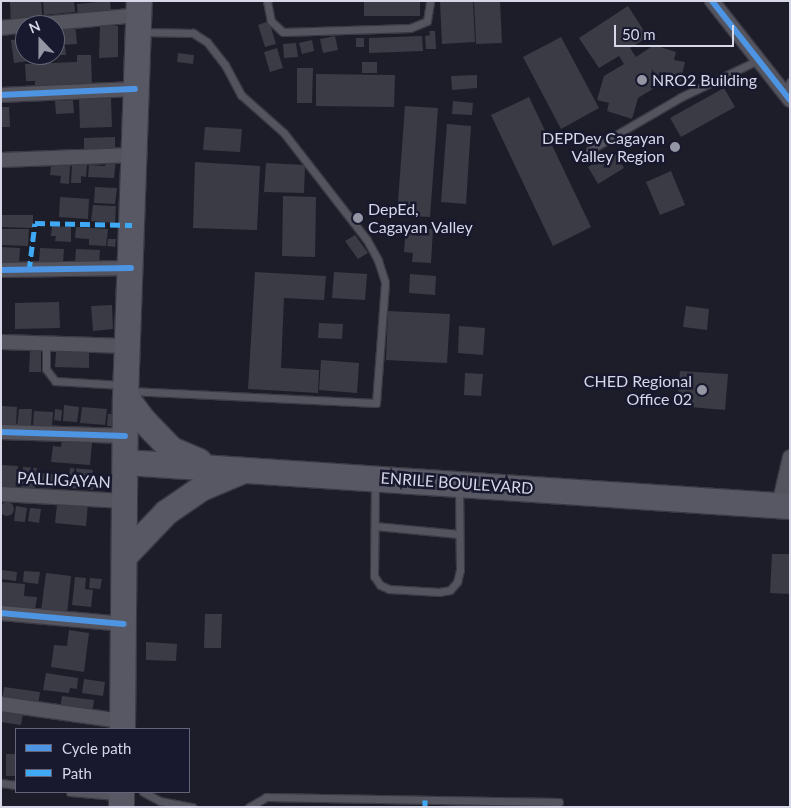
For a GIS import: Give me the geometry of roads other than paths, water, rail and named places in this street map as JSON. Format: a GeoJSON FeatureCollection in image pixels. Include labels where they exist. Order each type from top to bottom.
{"type":"FeatureCollection","features":[{"type":"Feature","properties":{"kind":"highway"},"geometry":{"type":"LineString","coordinates":[[122,725],[127,346],[139,16]]}},
{"type":"Feature","properties":{"kind":"highway"},"geometry":{"type":"LineString","coordinates":[[126,391],[149,428],[171,449],[190,459],[220,467]]}},
{"type":"Feature","properties":{"kind":"highway","name":"ENRILE BOULEVARD"},"geometry":{"type":"LineString","coordinates":[[125,462],[246,468],[784,505]]}},
{"type":"Feature","properties":{"kind":"highway"},"geometry":{"type":"LineString","coordinates":[[124,556],[166,512],[201,488],[246,468]]}},
{"type":"Feature","properties":{"kind":"street"},"geometry":{"type":"LineString","coordinates":[[712,1],[756,61],[788,91]]}},
{"type":"Feature","properties":{"kind":"street"},"geometry":{"type":"LineString","coordinates":[[65,22],[139,16]]}},
{"type":"Feature","properties":{"kind":"street"},"geometry":{"type":"LineString","coordinates":[[1,28],[15,26]]}},
{"type":"Feature","properties":{"kind":"street"},"geometry":{"type":"LineString","coordinates":[[1,95],[135,89]]}},
{"type":"Feature","properties":{"kind":"street"},"geometry":{"type":"LineString","coordinates":[[1,160],[133,155]]}},
{"type":"Feature","properties":{"kind":"street"},"geometry":{"type":"LineString","coordinates":[[1,270],[131,268]]}},
{"type":"Feature","properties":{"kind":"street"},"geometry":{"type":"LineString","coordinates":[[1,342],[46,345],[127,346]]}},
{"type":"Feature","properties":{"kind":"street"},"geometry":{"type":"LineString","coordinates":[[1,432],[125,436]]}},
{"type":"Feature","properties":{"kind":"street"},"geometry":{"type":"LineString","coordinates":[[784,505],[790,457]]}},
{"type":"Feature","properties":{"kind":"street","name":"PALLIGAYAN"},"geometry":{"type":"LineString","coordinates":[[1,494],[124,501]]}},
{"type":"Feature","properties":{"kind":"street"},"geometry":{"type":"LineString","coordinates":[[1,613],[124,624]]}},
{"type":"Feature","properties":{"kind":"street"},"geometry":{"type":"LineString","coordinates":[[1,704],[122,725]]}},
{"type":"Feature","properties":{"kind":"lane"},"geometry":{"type":"LineString","coordinates":[[266,1],[271,21],[283,32],[410,28],[427,21],[430,1]]}},
{"type":"Feature","properties":{"kind":"lane"},"geometry":{"type":"LineString","coordinates":[[46,345],[46,369],[55,381],[126,391],[376,403],[384,282],[378,260],[366,240],[284,133],[241,95],[225,65],[207,42],[193,33],[139,16]]}},
{"type":"Feature","properties":{"kind":"lane"},"geometry":{"type":"LineString","coordinates":[[590,150],[681,97],[756,61]]}},
{"type":"Feature","properties":{"kind":"lane"},"geometry":{"type":"LineString","coordinates":[[375,477],[374,576],[380,585],[390,589],[450,590],[457,582],[460,570],[459,483]]}},
{"type":"Feature","properties":{"kind":"lane"},"geometry":{"type":"LineString","coordinates":[[374,526],[459,534]]}},
{"type":"Feature","properties":{"kind":"lane"},"geometry":{"type":"LineString","coordinates":[[1,782],[15,785]]}},
{"type":"Feature","properties":{"kind":"lane"},"geometry":{"type":"LineString","coordinates":[[81,793],[160,800],[192,807]]}},
{"type":"Feature","properties":{"kind":"lane"},"geometry":{"type":"LineString","coordinates":[[250,807],[266,797],[559,802]]}},
{"type":"Feature","properties":{"kind":"place","name":"NRO2 Building"},"geometry":{"type":"Point","coordinates":[642,80]}},
{"type":"Feature","properties":{"kind":"place","name":"DEPDev Cagayan Valley Region"},"geometry":{"type":"Point","coordinates":[675,147]}},
{"type":"Feature","properties":{"kind":"place","name":"DepEd, Cagayan Valley"},"geometry":{"type":"Point","coordinates":[358,218]}},
{"type":"Feature","properties":{"kind":"place","name":"CHED Regional Office 02"},"geometry":{"type":"Point","coordinates":[702,390]}}]}
